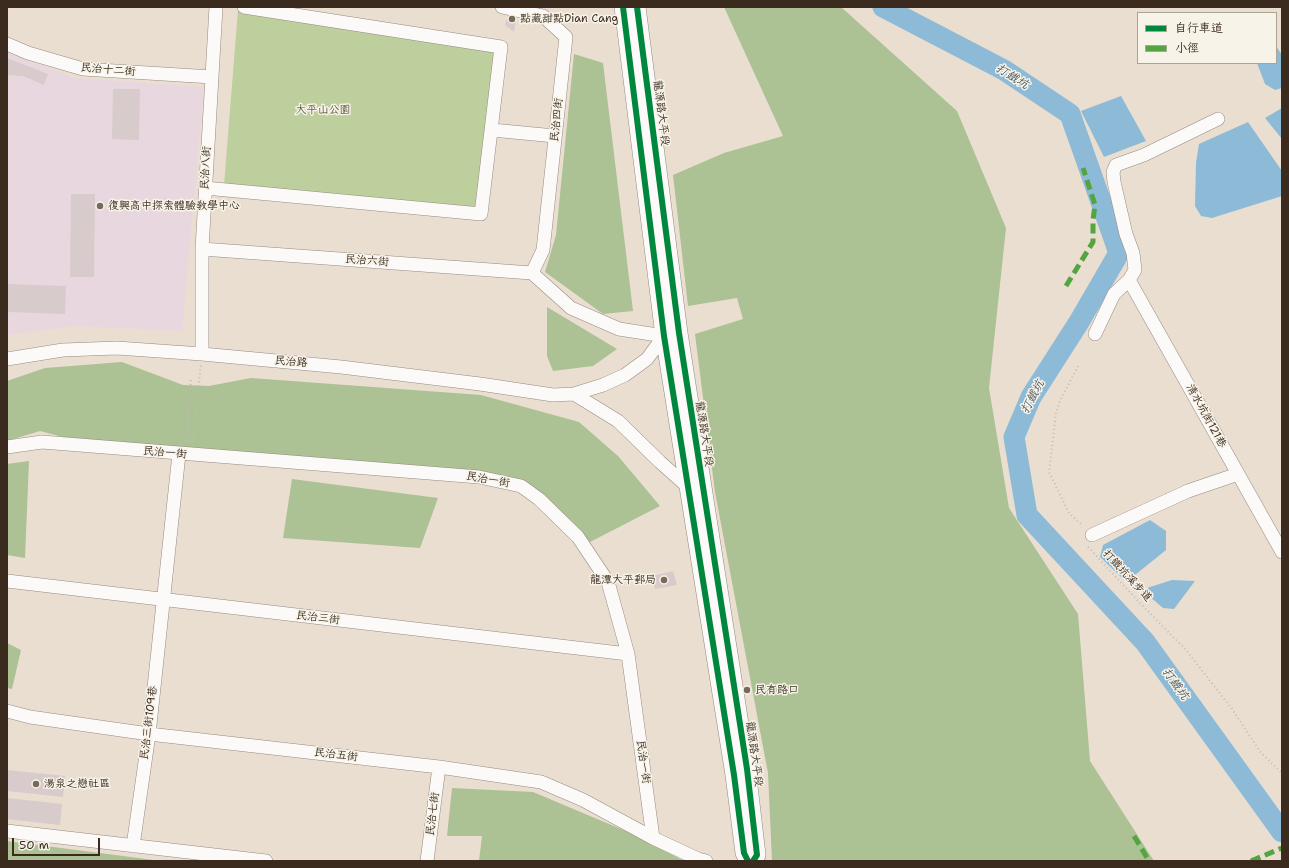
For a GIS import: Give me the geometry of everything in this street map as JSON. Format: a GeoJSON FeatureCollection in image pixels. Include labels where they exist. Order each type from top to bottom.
{"type":"FeatureCollection","features":[{"type":"Feature","properties":{"kind":"main road","name":"龍源路大平段"},"geometry":{"type":"LineString","coordinates":[[623,7],[695,487],[744,853],[748,861]]}},
{"type":"Feature","properties":{"kind":"main road","name":"龍源路大平段"},"geometry":{"type":"LineString","coordinates":[[637,7],[671,334]]}},
{"type":"Feature","properties":{"kind":"main road","name":"龍源路大平段"},"geometry":{"type":"LineString","coordinates":[[695,487],[746,769],[757,855],[753,861]]}},
{"type":"Feature","properties":{"kind":"street","name":"民治八街"},"geometry":{"type":"LineString","coordinates":[[202,354],[202,249],[216,7]]}},
{"type":"Feature","properties":{"kind":"street"},"geometry":{"type":"LineString","coordinates":[[205,188],[481,214],[502,47],[244,7]]}},
{"type":"Feature","properties":{"kind":"street","name":"民治四街"},"geometry":{"type":"LineString","coordinates":[[502,7],[543,16],[566,37],[543,250],[532,273]]}},
{"type":"Feature","properties":{"kind":"street","name":"民治十二街"},"geometry":{"type":"LineString","coordinates":[[7,44],[28,53],[83,69],[212,77]]}},
{"type":"Feature","properties":{"kind":"street"},"geometry":{"type":"LineString","coordinates":[[1095,334],[1114,294],[1129,280],[1135,270],[1133,253],[1120,211],[1113,172],[1116,165],[1144,155],[1218,119]]}},
{"type":"Feature","properties":{"kind":"street"},"geometry":{"type":"LineString","coordinates":[[492,130],[555,136]]}},
{"type":"Feature","properties":{"kind":"street","name":"民治六街"},"geometry":{"type":"LineString","coordinates":[[202,249],[532,273]]}},
{"type":"Feature","properties":{"kind":"street"},"geometry":{"type":"LineString","coordinates":[[532,273],[571,308],[619,329],[671,334]]}},
{"type":"Feature","properties":{"kind":"street","name":"清水坑街121巷"},"geometry":{"type":"LineString","coordinates":[[1129,280],[1282,552]]}},
{"type":"Feature","properties":{"kind":"street","name":"民治路"},"geometry":{"type":"LineString","coordinates":[[7,359],[64,350],[117,348],[202,354],[349,368],[480,384],[553,395],[574,394],[603,385],[625,375],[647,359],[671,334]]}},
{"type":"Feature","properties":{"kind":"street"},"geometry":{"type":"LineString","coordinates":[[574,394],[618,420],[660,462],[695,487]]}},
{"type":"Feature","properties":{"kind":"street","name":"民治一街"},"geometry":{"type":"LineString","coordinates":[[7,447],[42,442],[182,449],[479,477],[521,486],[539,499],[578,537],[608,582],[628,654],[654,838]]}},
{"type":"Feature","properties":{"kind":"street","name":"民治三街109巷"},"geometry":{"type":"LineString","coordinates":[[133,846],[182,449]]}},
{"type":"Feature","properties":{"kind":"street"},"geometry":{"type":"LineString","coordinates":[[1092,535],[1188,491],[1238,474]]}},
{"type":"Feature","properties":{"kind":"street","name":"民治三街"},"geometry":{"type":"LineString","coordinates":[[7,581],[628,654]]}},
{"type":"Feature","properties":{"kind":"street","name":"民治五街"},"geometry":{"type":"LineString","coordinates":[[7,711],[30,717],[148,734],[439,767],[541,782],[583,800],[654,838]]}},
{"type":"Feature","properties":{"kind":"street","name":"民治七街"},"geometry":{"type":"LineString","coordinates":[[427,861],[439,767]]}},
{"type":"Feature","properties":{"kind":"street"},"geometry":{"type":"LineString","coordinates":[[7,831],[266,861]]}},
{"type":"Feature","properties":{"kind":"street"},"geometry":{"type":"LineString","coordinates":[[654,838],[698,859],[706,861]]}},
{"type":"Feature","properties":{"kind":"path"},"geometry":{"type":"LineString","coordinates":[[192,445],[202,354]]}},
{"type":"Feature","properties":{"kind":"path"},"geometry":{"type":"LineString","coordinates":[[1078,366],[1060,401],[1056,413],[1049,472],[1069,513],[1092,535]]}},
{"type":"Feature","properties":{"kind":"path"},"geometry":{"type":"LineString","coordinates":[[182,449],[191,378]]}},
{"type":"Feature","properties":{"kind":"shaded area","name":"復興高中探索體驗教學中心"},"geometry":{"type":"Polygon","coordinates":[[[7,52],[75,78],[204,87],[182,331],[75,326],[7,335],[7,52]]]}},
{"type":"Feature","properties":{"kind":"green space"},"geometry":{"type":"Polygon","coordinates":[[[724,7],[841,7],[957,111],[1006,228],[989,388],[1009,508],[1078,614],[1090,761],[1154,861],[772,861],[768,773],[715,492],[695,334],[743,319],[737,298],[688,306],[673,175],[724,153],[783,136],[724,7]]]}},
{"type":"Feature","properties":{"kind":"green space","name":"大平山公園"},"geometry":{"type":"Polygon","coordinates":[[[238,10],[498,50],[479,212],[224,185],[238,10]]]}},
{"type":"Feature","properties":{"kind":"green space"},"geometry":{"type":"Polygon","coordinates":[[[574,54],[603,63],[633,311],[603,314],[545,272],[556,235],[574,54]]]}},
{"type":"Feature","properties":{"kind":"green space"},"geometry":{"type":"Polygon","coordinates":[[[547,307],[617,349],[593,366],[553,371],[547,356],[547,307]]]}},
{"type":"Feature","properties":{"kind":"green space"},"geometry":{"type":"Polygon","coordinates":[[[122,362],[183,385],[209,386],[251,378],[481,395],[579,422],[618,456],[660,506],[590,542],[531,489],[390,468],[74,440],[40,431],[7,441],[7,381],[45,368],[122,362]]]}},
{"type":"Feature","properties":{"kind":"green space"},"geometry":{"type":"Polygon","coordinates":[[[29,461],[25,558],[7,555],[7,464],[29,461]]]}},
{"type":"Feature","properties":{"kind":"green space"},"geometry":{"type":"Polygon","coordinates":[[[292,479],[438,498],[420,548],[283,538],[292,479]]]}},
{"type":"Feature","properties":{"kind":"green space"},"geometry":{"type":"Polygon","coordinates":[[[7,643],[21,650],[12,689],[7,688],[7,643]]]}},
{"type":"Feature","properties":{"kind":"green space"},"geometry":{"type":"Polygon","coordinates":[[[452,788],[533,792],[635,835],[684,861],[479,861],[482,836],[447,836],[452,788]]]}},
{"type":"Feature","properties":{"kind":"green space"},"geometry":{"type":"Polygon","coordinates":[[[7,841],[154,860],[160,861],[7,861],[7,841]]]}},
{"type":"Feature","properties":{"kind":"water"},"geometry":{"type":"Polygon","coordinates":[[[1277,48],[1282,55],[1282,88],[1275,90],[1265,84],[1257,64],[1277,64],[1277,48]]]}},
{"type":"Feature","properties":{"kind":"water"},"geometry":{"type":"Polygon","coordinates":[[[1121,96],[1146,141],[1104,157],[1081,111],[1121,96]]]}},
{"type":"Feature","properties":{"kind":"water"},"geometry":{"type":"Polygon","coordinates":[[[1282,108],[1282,139],[1265,118],[1282,108]]]}},
{"type":"Feature","properties":{"kind":"water"},"geometry":{"type":"Polygon","coordinates":[[[1248,122],[1282,171],[1282,196],[1212,218],[1201,216],[1195,206],[1196,163],[1199,144],[1248,122]]]}},
{"type":"Feature","properties":{"kind":"water"},"geometry":{"type":"Polygon","coordinates":[[[1150,520],[1166,531],[1166,550],[1130,579],[1123,579],[1100,557],[1103,545],[1150,520]]]}},
{"type":"Feature","properties":{"kind":"water"},"geometry":{"type":"Polygon","coordinates":[[[1172,580],[1195,581],[1174,609],[1163,608],[1149,596],[1147,588],[1172,580]]]}},
{"type":"Feature","properties":{"kind":"building","name":"點藏甜點Dian Cang"},"geometry":{"type":"Polygon","coordinates":[[[509,12],[517,13],[514,32],[505,25],[509,12]]]}},
{"type":"Feature","properties":{"kind":"building"},"geometry":{"type":"Polygon","coordinates":[[[7,58],[48,74],[44,85],[23,76],[7,75],[7,58]]]}},
{"type":"Feature","properties":{"kind":"building"},"geometry":{"type":"Polygon","coordinates":[[[113,89],[140,89],[139,140],[112,139],[113,89]]]}},
{"type":"Feature","properties":{"kind":"building"},"geometry":{"type":"Polygon","coordinates":[[[71,194],[95,194],[94,277],[70,277],[71,194]]]}},
{"type":"Feature","properties":{"kind":"building"},"geometry":{"type":"Polygon","coordinates":[[[7,284],[66,286],[65,314],[7,312],[7,284]]]}},
{"type":"Feature","properties":{"kind":"building"},"geometry":{"type":"Polygon","coordinates":[[[673,571],[677,585],[655,589],[652,576],[673,571]]]}},
{"type":"Feature","properties":{"kind":"building","name":"湯泉之戀社區"},"geometry":{"type":"Polygon","coordinates":[[[7,770],[65,776],[63,797],[7,791],[7,770]]]}},
{"type":"Feature","properties":{"kind":"building","name":"湯泉之戀社區"},"geometry":{"type":"Polygon","coordinates":[[[7,798],[62,804],[60,825],[7,819],[7,798]]]}},
{"type":"Feature","properties":{"kind":"waterway","name":"打鐵坑"},"geometry":{"type":"LineString","coordinates":[[883,7],[1004,70],[1070,114],[1119,253],[1079,322],[1031,397],[1014,437],[1027,515],[1145,642],[1282,832]]}},
{"type":"Feature","properties":{"kind":"marked path"},"geometry":{"type":"LineString","coordinates":[[1066,286],[1093,242],[1095,205],[1083,168]]}},
{"type":"Feature","properties":{"kind":"marked path"},"geometry":{"type":"LineString","coordinates":[[1134,836],[1149,861]]}},
{"type":"Feature","properties":{"kind":"marked path"},"geometry":{"type":"LineString","coordinates":[[1251,861],[1282,848]]}},
{"type":"Feature","properties":{"kind":"cycle path"},"geometry":{"type":"LineString","coordinates":[[623,7],[664,336],[734,775],[744,853],[748,861]]}},
{"type":"Feature","properties":{"kind":"cycle path"},"geometry":{"type":"LineString","coordinates":[[637,7],[679,333],[747,769],[757,855],[753,861]]}},
{"type":"Feature","properties":{"kind":"place","name":"點藏甜點Dian Cang"},"geometry":{"type":"Point","coordinates":[512,19]}},
{"type":"Feature","properties":{"kind":"place","name":"復興高中探索體驗教學中心"},"geometry":{"type":"Point","coordinates":[100,206]}},
{"type":"Feature","properties":{"kind":"place","name":"龍潭大平郵局"},"geometry":{"type":"Point","coordinates":[664,580]}},
{"type":"Feature","properties":{"kind":"place","name":"民有路口"},"geometry":{"type":"Point","coordinates":[747,690]}},
{"type":"Feature","properties":{"kind":"place","name":"湯泉之戀社區"},"geometry":{"type":"Point","coordinates":[36,784]}}]}
